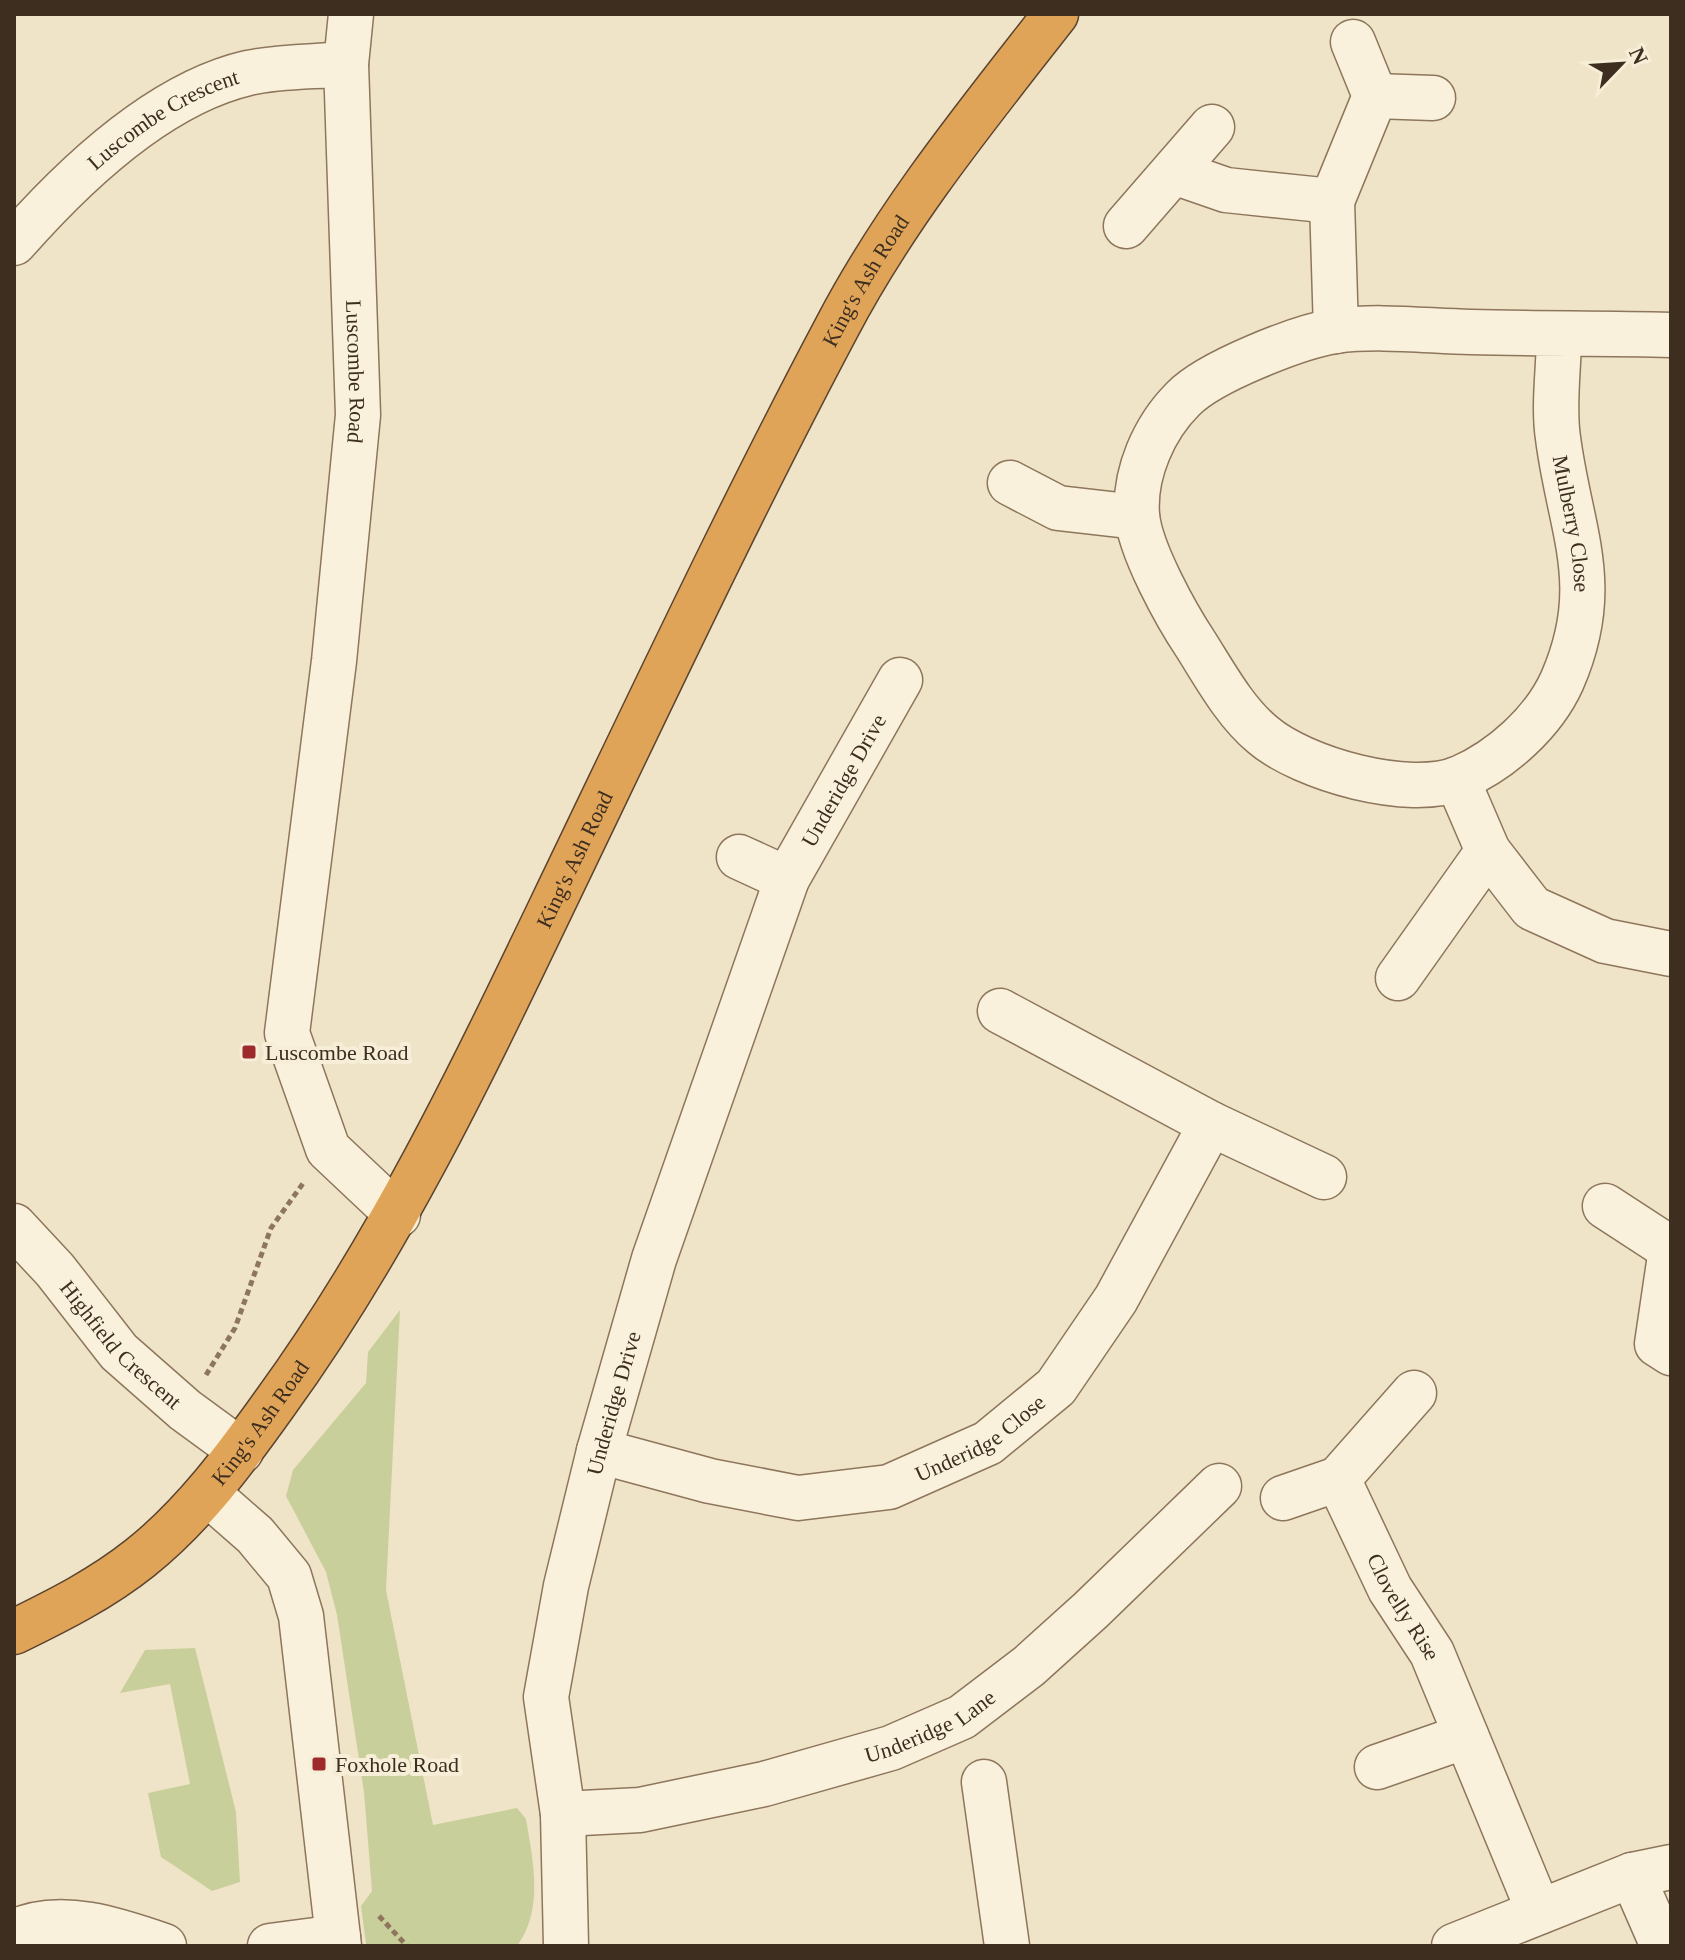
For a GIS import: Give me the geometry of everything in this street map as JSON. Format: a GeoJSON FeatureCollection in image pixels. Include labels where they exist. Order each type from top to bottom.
{"type":"FeatureCollection","features":[{"type":"Feature","properties":{"kind":"highway","name":"King's Ash Road"},"geometry":{"type":"LineString","coordinates":[[14,1632],[89,1596],[143,1555],[207,1493],[329,1328],[398,1215],[492,1030],[710,576],[840,321],[938,164],[1056,14]]}},
{"type":"Feature","properties":{"kind":"street","name":"Luscombe Road"},"geometry":{"type":"LineString","coordinates":[[351,14],[346,64],[358,415],[334,661],[287,1033],[328,1149],[398,1215]]}},
{"type":"Feature","properties":{"kind":"street"},"geometry":{"type":"LineString","coordinates":[[1336,331],[1332,201],[1375,96],[1353,42]]}},
{"type":"Feature","properties":{"kind":"street","name":"Luscombe Crescent"},"geometry":{"type":"LineString","coordinates":[[14,243],[90,164],[198,92],[248,73],[346,64]]}},
{"type":"Feature","properties":{"kind":"street"},"geometry":{"type":"LineString","coordinates":[[1375,96],[1433,98]]}},
{"type":"Feature","properties":{"kind":"street"},"geometry":{"type":"LineString","coordinates":[[1126,226],[1212,127]]}},
{"type":"Feature","properties":{"kind":"street"},"geometry":{"type":"LineString","coordinates":[[1174,172],[1226,190],[1332,201]]}},
{"type":"Feature","properties":{"kind":"street","name":"Mulberry Close"},"geometry":{"type":"LineString","coordinates":[[1559,335],[1557,436],[1575,515],[1585,587],[1576,639],[1561,684],[1511,748],[1457,779],[1404,784],[1356,779],[1307,760],[1263,735],[1222,687],[1182,623],[1154,567],[1137,517],[1140,472],[1157,433],[1184,397],[1261,355],[1336,331],[1671,335]]}},
{"type":"Feature","properties":{"kind":"street"},"geometry":{"type":"LineString","coordinates":[[1010,483],[1058,508],[1137,517]]}},
{"type":"Feature","properties":{"kind":"street","name":"Underidge Drive"},"geometry":{"type":"LineString","coordinates":[[566,1946],[563,1814],[546,1697],[566,1586],[599,1451],[654,1259],[787,879],[900,680]]}},
{"type":"Feature","properties":{"kind":"street"},"geometry":{"type":"LineString","coordinates":[[1457,779],[1488,851],[1532,908],[1605,941],[1671,954]]}},
{"type":"Feature","properties":{"kind":"street"},"geometry":{"type":"LineString","coordinates":[[1398,978],[1488,851]]}},
{"type":"Feature","properties":{"kind":"street"},"geometry":{"type":"LineString","coordinates":[[739,857],[787,879]]}},
{"type":"Feature","properties":{"kind":"street"},"geometry":{"type":"LineString","coordinates":[[1000,1011],[1211,1124],[1324,1177]]}},
{"type":"Feature","properties":{"kind":"street","name":"Underidge Close"},"geometry":{"type":"LineString","coordinates":[[599,1451],[710,1481],[798,1498],[889,1487],[988,1443],[1056,1387],[1116,1299],[1211,1124]]}},
{"type":"Feature","properties":{"kind":"street"},"geometry":{"type":"LineString","coordinates":[[1605,1206],[1671,1249],[1657,1344],[1671,1353]]}},
{"type":"Feature","properties":{"kind":"street","name":"Highfield Crescent"},"geometry":{"type":"LineString","coordinates":[[14,1226],[55,1270],[119,1352],[185,1410],[241,1451]]}},
{"type":"Feature","properties":{"kind":"street"},"geometry":{"type":"LineString","coordinates":[[1283,1498],[1338,1479],[1414,1393]]}},
{"type":"Feature","properties":{"kind":"street","name":"Clovelly Rise"},"geometry":{"type":"LineString","coordinates":[[1338,1479],[1390,1589],[1432,1653],[1539,1912]]}},
{"type":"Feature","properties":{"kind":"street","name":"Underidge Lane"},"geometry":{"type":"LineString","coordinates":[[563,1814],[640,1810],[764,1784],[891,1748],[962,1717],[1029,1666],[1219,1486]]}},
{"type":"Feature","properties":{"kind":"street"},"geometry":{"type":"LineString","coordinates":[[207,1493],[255,1535],[289,1576],[301,1616],[338,1942],[270,1946]]}},
{"type":"Feature","properties":{"kind":"street"},"geometry":{"type":"LineString","coordinates":[[1377,1767],[1466,1736]]}},
{"type":"Feature","properties":{"kind":"street"},"geometry":{"type":"LineString","coordinates":[[984,1782],[1007,1946]]}},
{"type":"Feature","properties":{"kind":"street"},"geometry":{"type":"LineString","coordinates":[[1454,1946],[1651,1871],[1663,1946]]}},
{"type":"Feature","properties":{"kind":"street"},"geometry":{"type":"LineString","coordinates":[[14,1932],[33,1923],[68,1935],[108,1926],[164,1946]]}},
{"type":"Feature","properties":{"kind":"path"},"geometry":{"type":"LineString","coordinates":[[185,1410],[235,1328],[271,1228],[328,1149]]}},
{"type":"Feature","properties":{"kind":"green space"},"geometry":{"type":"Polygon","coordinates":[[[400,1310],[386,1590],[433,1825],[517,1808],[526,1819],[534,1901],[531,1917],[517,1946],[366,1944],[361,1906],[372,1891],[364,1792],[337,1615],[326,1572],[286,1496],[293,1470],[366,1383],[368,1352],[400,1310]]]}},
{"type":"Feature","properties":{"kind":"green space"},"geometry":{"type":"Polygon","coordinates":[[[195,1648],[236,1812],[240,1882],[212,1891],[161,1857],[148,1793],[190,1784],[170,1684],[120,1693],[145,1650],[195,1648]]]}},
{"type":"Feature","properties":{"kind":"place","name":"Luscombe Road"},"geometry":{"type":"Point","coordinates":[249,1052]}},
{"type":"Feature","properties":{"kind":"place","name":"Foxhole Road"},"geometry":{"type":"Point","coordinates":[319,1764]}}]}
